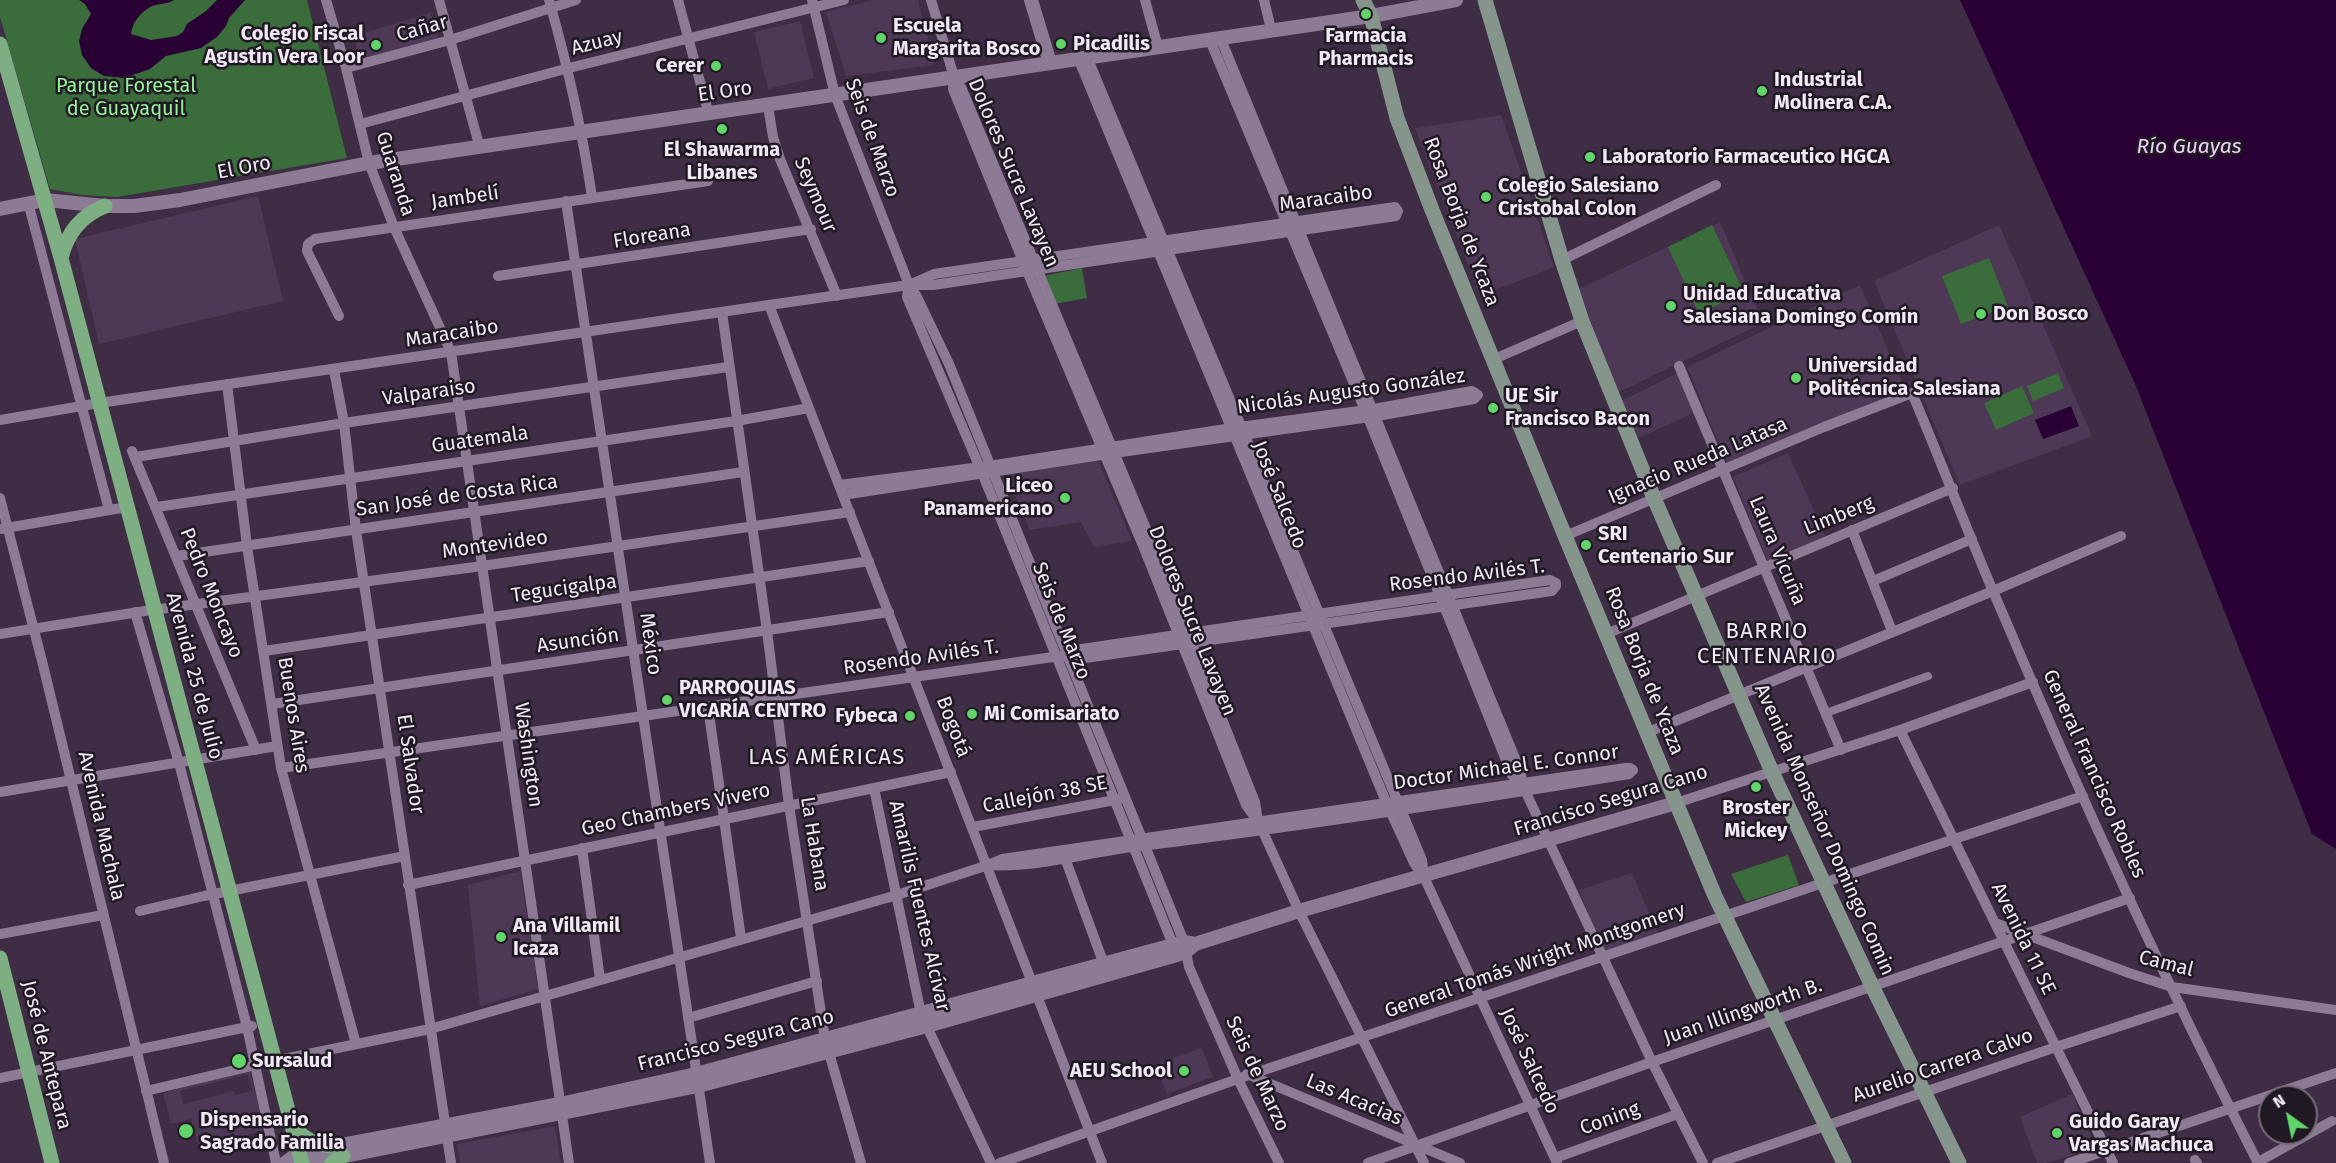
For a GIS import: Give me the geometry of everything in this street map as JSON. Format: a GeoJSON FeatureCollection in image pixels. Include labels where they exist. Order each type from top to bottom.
{"type":"FeatureCollection","features":[{"type":"Feature","properties":{"kind":"main road","name":"Rosa Borja de Ycaza"},"geometry":{"type":"LineString","coordinates":[[1363,0],[1371,16],[1397,118],[1564,536],[1646,733],[1726,916],[1844,1163]]}},
{"type":"Feature","properties":{"kind":"main road","name":"Avenida Monseñor Domingo Comin"},"geometry":{"type":"LineString","coordinates":[[1485,0],[1582,321],[1654,498],[1772,772],[1872,986],[1959,1163]]}},
{"type":"Feature","properties":{"kind":"main road","name":"Avenida 25 de Julio"},"geometry":{"type":"LineString","coordinates":[[0,44],[61,258],[127,507],[145,611],[195,761],[274,1061],[303,1160]]}},
{"type":"Feature","properties":{"kind":"main road"},"geometry":{"type":"LineString","coordinates":[[61,258],[76,226],[90,214],[105,206]]}},
{"type":"Feature","properties":{"kind":"main road","name":"José de Antepara"},"geometry":{"type":"LineString","coordinates":[[0,958],[52,1163]]}},
{"type":"Feature","properties":{"kind":"main road"},"geometry":{"type":"LineString","coordinates":[[290,1120],[307,1139],[323,1146],[331,1146]]}},
{"type":"Feature","properties":{"kind":"street","name":"Guaranda"},"geometry":{"type":"LineString","coordinates":[[326,0],[346,68],[369,163],[394,227],[451,352]]}},
{"type":"Feature","properties":{"kind":"street"},"geometry":{"type":"LineString","coordinates":[[439,0],[480,148]]}},
{"type":"Feature","properties":{"kind":"street","name":"Cañar"},"geometry":{"type":"LineString","coordinates":[[346,68],[450,40],[550,4],[576,0]]}},
{"type":"Feature","properties":{"kind":"street"},"geometry":{"type":"LineString","coordinates":[[678,0],[709,115]]}},
{"type":"Feature","properties":{"kind":"street","name":"Azuay"},"geometry":{"type":"LineString","coordinates":[[360,124],[569,68],[689,39],[813,4],[844,0]]}},
{"type":"Feature","properties":{"kind":"street","name":"Dolores Sucre Lavayen"},"geometry":{"type":"LineString","coordinates":[[931,0],[954,77],[953,89],[991,173],[1148,546],[1222,731],[1246,805],[1260,826],[1299,911],[1424,1163]]}},
{"type":"Feature","properties":{"kind":"street"},"geometry":{"type":"LineString","coordinates":[[1031,0],[1050,63]]}},
{"type":"Feature","properties":{"kind":"street"},"geometry":{"type":"LineString","coordinates":[[1145,0],[1158,46]]}},
{"type":"Feature","properties":{"kind":"street"},"geometry":{"type":"LineString","coordinates":[[1264,0],[1271,29]]}},
{"type":"Feature","properties":{"kind":"street","name":"El Oro"},"geometry":{"type":"LineString","coordinates":[[0,209],[45,200],[105,206],[134,206],[180,200],[369,163],[709,115],[1215,37],[1371,16],[1456,0]]}},
{"type":"Feature","properties":{"kind":"street"},"geometry":{"type":"LineString","coordinates":[[550,4],[569,68],[583,132],[592,198]]}},
{"type":"Feature","properties":{"kind":"street","name":"Seis de Marzo"},"geometry":{"type":"LineString","coordinates":[[813,4],[835,96],[909,285],[907,297],[944,366],[1137,842],[1234,1068]]}},
{"type":"Feature","properties":{"kind":"street"},"geometry":{"type":"LineString","coordinates":[[1215,37],[1371,413],[1485,696],[1512,774],[1524,787],[1602,957],[1703,1163]]}},
{"type":"Feature","properties":{"kind":"street","name":"José Salcedo"},"geometry":{"type":"LineString","coordinates":[[1083,58],[1358,717],[1414,863],[1424,877],[1556,1161]]}},
{"type":"Feature","properties":{"kind":"street","name":"Seymour"},"geometry":{"type":"LineString","coordinates":[[768,106],[772,137],[837,296]]}},
{"type":"Feature","properties":{"kind":"street","name":"Jambelí"},"geometry":{"type":"LineString","coordinates":[[339,316],[307,251],[308,244],[315,239],[708,181]]}},
{"type":"Feature","properties":{"kind":"street"},"geometry":{"type":"LineString","coordinates":[[1562,260],[1716,185]]}},
{"type":"Feature","properties":{"kind":"street","name":"México"},"geometry":{"type":"LineString","coordinates":[[566,201],[688,1018],[706,1162]]}},
{"type":"Feature","properties":{"kind":"street"},"geometry":{"type":"LineString","coordinates":[[28,202],[109,510]]}},
{"type":"Feature","properties":{"kind":"street","name":"Maracaibo"},"geometry":{"type":"LineString","coordinates":[[0,420],[99,403],[586,331],[909,285],[933,285],[1029,266],[1161,246],[1293,227],[1396,216],[1398,211],[1395,207],[1293,227]]}},
{"type":"Feature","properties":{"kind":"street","name":"Floreana"},"geometry":{"type":"LineString","coordinates":[[498,276],[811,230]]}},
{"type":"Feature","properties":{"kind":"street","name":"Bogotá"},"geometry":{"type":"LineString","coordinates":[[769,305],[1102,1163]]}},
{"type":"Feature","properties":{"kind":"street","name":"La Habana"},"geometry":{"type":"LineString","coordinates":[[722,312],[789,805],[827,1046],[861,1163]]}},
{"type":"Feature","properties":{"kind":"street"},"geometry":{"type":"LineString","coordinates":[[1492,360],[1582,321]]}},
{"type":"Feature","properties":{"kind":"street","name":"Washington"},"geometry":{"type":"LineString","coordinates":[[451,352],[569,1163]]}},
{"type":"Feature","properties":{"kind":"street","name":"Laura Vicuña"},"geometry":{"type":"LineString","coordinates":[[1679,366],[1841,750]]}},
{"type":"Feature","properties":{"kind":"street","name":"Valparaiso"},"geometry":{"type":"LineString","coordinates":[[134,454],[728,368]]}},
{"type":"Feature","properties":{"kind":"street","name":"El Salvador"},"geometry":{"type":"LineString","coordinates":[[334,370],[344,423],[356,530],[451,1163]]}},
{"type":"Feature","properties":{"kind":"street","name":"Buenos Aires"},"geometry":{"type":"LineString","coordinates":[[226,384],[247,546],[281,768],[356,1044]]}},
{"type":"Feature","properties":{"kind":"street","name":"Nicolás Augusto González"},"geometry":{"type":"LineString","coordinates":[[841,490],[1474,399],[1478,395],[1472,391],[1371,413]]}},
{"type":"Feature","properties":{"kind":"street","name":"Ignacio Rueda Latasa"},"geometry":{"type":"LineString","coordinates":[[1564,536],[1912,393]]}},
{"type":"Feature","properties":{"kind":"street","name":"General Francisco Robles"},"geometry":{"type":"LineString","coordinates":[[1912,393],[1953,488],[1993,591],[2084,796],[2181,1006],[2258,1163]]}},
{"type":"Feature","properties":{"kind":"street","name":"Guatemala"},"geometry":{"type":"LineString","coordinates":[[157,507],[736,421],[809,408]]}},
{"type":"Feature","properties":{"kind":"street","name":"Pedro Moncayo"},"geometry":{"type":"LineString","coordinates":[[134,454],[256,750]]}},
{"type":"Feature","properties":{"kind":"street","name":"San José de Costa Rica"},"geometry":{"type":"LineString","coordinates":[[177,556],[743,471]]}},
{"type":"Feature","properties":{"kind":"street","name":"Limberg"},"geometry":{"type":"LineString","coordinates":[[1606,634],[1953,488]]}},
{"type":"Feature","properties":{"kind":"street","name":"Avenida Machala"},"geometry":{"type":"LineString","coordinates":[[0,498],[4,529],[34,629],[164,1163]]}},
{"type":"Feature","properties":{"kind":"street"},"geometry":{"type":"LineString","coordinates":[[4,529],[127,507]]}},
{"type":"Feature","properties":{"kind":"street","name":"Montevideo"},"geometry":{"type":"LineString","coordinates":[[0,634],[145,611],[482,566],[850,512]]}},
{"type":"Feature","properties":{"kind":"street"},"geometry":{"type":"LineString","coordinates":[[1852,530],[1892,631]]}},
{"type":"Feature","properties":{"kind":"street"},"geometry":{"type":"LineString","coordinates":[[1646,733],[2121,536]]}},
{"type":"Feature","properties":{"kind":"street"},"geometry":{"type":"LineString","coordinates":[[1873,581],[1971,538]]}},
{"type":"Feature","properties":{"kind":"street","name":"Tegucigalpa"},"geometry":{"type":"LineString","coordinates":[[264,651],[869,561]]}},
{"type":"Feature","properties":{"kind":"street","name":"Rosendo Avilés T."},"geometry":{"type":"LineString","coordinates":[[281,768],[1062,656],[1085,658],[1185,638],[1446,600],[1550,580],[1554,580],[1557,586],[1552,591],[1446,600]]}},
{"type":"Feature","properties":{"kind":"street","name":"Avenida 25 de Julio"},"geometry":{"type":"LineString","coordinates":[[145,611],[179,764],[212,895],[249,1026],[276,1163]]}},
{"type":"Feature","properties":{"kind":"street","name":"Asunción"},"geometry":{"type":"LineString","coordinates":[[272,704],[889,612]]}},
{"type":"Feature","properties":{"kind":"street"},"geometry":{"type":"LineString","coordinates":[[1826,713],[1928,675]]}},
{"type":"Feature","properties":{"kind":"street","name":"Francisco Segura Cano"},"geometry":{"type":"LineString","coordinates":[[303,1160],[331,1146],[446,1130],[697,1080],[924,1020],[1676,803],[1841,750],[2033,682]]}},
{"type":"Feature","properties":{"kind":"street"},"geometry":{"type":"LineString","coordinates":[[708,707],[741,938]]}},
{"type":"Feature","properties":{"kind":"street","name":"Avenida 11 SE"},"geometry":{"type":"LineString","coordinates":[[1900,730],[2114,1163]]}},
{"type":"Feature","properties":{"kind":"street"},"geometry":{"type":"LineString","coordinates":[[0,792],[277,746]]}},
{"type":"Feature","properties":{"kind":"street","name":"Doctor Michael E. Connor"},"geometry":{"type":"LineString","coordinates":[[274,1061],[430,1029],[897,895],[1002,859],[1312,819],[1524,787],[1629,774],[1633,770],[1626,768],[1524,787]]}},
{"type":"Feature","properties":{"kind":"street","name":"Geo Chambers Vivero"},"geometry":{"type":"LineString","coordinates":[[408,885],[951,771]]}},
{"type":"Feature","properties":{"kind":"street","name":"Amarilis Fuentes Alcívar"},"geometry":{"type":"LineString","coordinates":[[874,788],[924,1020],[991,1163]]}},
{"type":"Feature","properties":{"kind":"street","name":"General Tomás Wright Montgomery"},"geometry":{"type":"LineString","coordinates":[[1000,1163],[1244,1077],[2084,796]]}},
{"type":"Feature","properties":{"kind":"street","name":"Callejón 38 SE"},"geometry":{"type":"LineString","coordinates":[[973,827],[1120,799]]}},
{"type":"Feature","properties":{"kind":"street","name":"Doctor Michael E. Connor"},"geometry":{"type":"LineString","coordinates":[[988,865],[1004,866],[1065,858],[1137,842]]}},
{"type":"Feature","properties":{"kind":"street"},"geometry":{"type":"LineString","coordinates":[[582,849],[600,980]]}},
{"type":"Feature","properties":{"kind":"street"},"geometry":{"type":"LineString","coordinates":[[140,911],[405,856]]}},
{"type":"Feature","properties":{"kind":"street"},"geometry":{"type":"LineString","coordinates":[[1065,858],[1105,968]]}},
{"type":"Feature","properties":{"kind":"street","name":"Juan Illingworth B."},"geometry":{"type":"LineString","coordinates":[[1368,1163],[1652,1062],[2130,898]]}},
{"type":"Feature","properties":{"kind":"street"},"geometry":{"type":"LineString","coordinates":[[0,934],[103,915]]}},
{"type":"Feature","properties":{"kind":"street","name":"Camal"},"geometry":{"type":"LineString","coordinates":[[1995,923],[2129,974],[2172,987],[2336,1010]]}},
{"type":"Feature","properties":{"kind":"street"},"geometry":{"type":"LineString","coordinates":[[688,1018],[817,981]]}},
{"type":"Feature","properties":{"kind":"street","name":"Aurelio Carrera Calvo"},"geometry":{"type":"LineString","coordinates":[[1717,1163],[2181,1006]]}},
{"type":"Feature","properties":{"kind":"street"},"geometry":{"type":"LineString","coordinates":[[0,1078],[249,1026]]}},
{"type":"Feature","properties":{"kind":"street"},"geometry":{"type":"LineString","coordinates":[[146,1091],[256,1065]]}},
{"type":"Feature","properties":{"kind":"street","name":"Las Acacias"},"geometry":{"type":"LineString","coordinates":[[1234,1068],[1244,1077],[1460,1163]]}},
{"type":"Feature","properties":{"kind":"street"},"geometry":{"type":"LineString","coordinates":[[2069,1163],[2336,1073]]}},
{"type":"Feature","properties":{"kind":"street","name":"Seis de Marzo"},"geometry":{"type":"LineString","coordinates":[[1244,1077],[1279,1163]]}},
{"type":"Feature","properties":{"kind":"street","name":"Coning"},"geometry":{"type":"LineString","coordinates":[[1556,1161],[1678,1114]]}},
{"type":"Feature","properties":{"kind":"street"},"geometry":{"type":"LineString","coordinates":[[2258,1163],[2332,1121]]}},
{"type":"Feature","properties":{"kind":"street","name":"Francisco Segura Cano"},"geometry":{"type":"LineString","coordinates":[[285,1163],[303,1160],[338,1160],[446,1130]]}},
{"type":"Feature","properties":{"kind":"shaded area","name":"Escuela Margarita Bosco"},"geometry":{"type":"Polygon","coordinates":[[[873,0],[918,0],[935,65],[846,76],[826,12],[873,0]]]}},
{"type":"Feature","properties":{"kind":"shaded area"},"geometry":{"type":"Polygon","coordinates":[[[430,13],[439,39],[360,61],[354,36],[430,13]]]}},
{"type":"Feature","properties":{"kind":"shaded area"},"geometry":{"type":"Polygon","coordinates":[[[800,21],[814,78],[768,89],[754,32],[800,21]]]}},
{"type":"Feature","properties":{"kind":"shaded area","name":"Colegio Salesiano Cristobal Colon"},"geometry":{"type":"Polygon","coordinates":[[[1501,115],[1554,267],[1480,296],[1415,128],[1501,115]]]}},
{"type":"Feature","properties":{"kind":"shaded area"},"geometry":{"type":"Polygon","coordinates":[[[258,196],[283,301],[99,344],[75,239],[258,196]]]}},
{"type":"Feature","properties":{"kind":"shaded area","name":"Unidad Educativa Salesiana Domingo Comín"},"geometry":{"type":"Polygon","coordinates":[[[1720,222],[1763,323],[1617,393],[1579,289],[1720,222]]]}},
{"type":"Feature","properties":{"kind":"shaded area","name":"Universidad Politécnica Salesiana"},"geometry":{"type":"Polygon","coordinates":[[[1999,225],[2092,436],[1960,485],[1874,281],[1999,225]]]}},
{"type":"Feature","properties":{"kind":"shaded area","name":"Universidad Politécnica Salesiana"},"geometry":{"type":"Polygon","coordinates":[[[1860,285],[1905,389],[1728,465],[1687,367],[1860,285]]]}},
{"type":"Feature","properties":{"kind":"shaded area"},"geometry":{"type":"Polygon","coordinates":[[[1678,373],[1696,412],[1638,438],[1621,401],[1678,373]]]}},
{"type":"Feature","properties":{"kind":"shaded area"},"geometry":{"type":"Polygon","coordinates":[[[1788,453],[1825,536],[1768,562],[1733,477],[1788,453]]]}},
{"type":"Feature","properties":{"kind":"shaded area","name":"Liceo Panamericano"},"geometry":{"type":"Polygon","coordinates":[[[1098,460],[1132,541],[1094,547],[1081,522],[1030,530],[1006,475],[1098,460]]]}},
{"type":"Feature","properties":{"kind":"shaded area","name":"Ana Villamil Icaza"},"geometry":{"type":"Polygon","coordinates":[[[520,871],[538,989],[480,1006],[468,885],[520,871]]]}},
{"type":"Feature","properties":{"kind":"shaded area"},"geometry":{"type":"Polygon","coordinates":[[[1632,873],[1658,934],[1603,951],[1579,890],[1632,873]]]}},
{"type":"Feature","properties":{"kind":"shaded area","name":"AEU School"},"geometry":{"type":"Polygon","coordinates":[[[1202,1048],[1213,1077],[1167,1094],[1155,1064],[1202,1048]]]}},
{"type":"Feature","properties":{"kind":"shaded area"},"geometry":{"type":"Polygon","coordinates":[[[249,1069],[265,1130],[199,1148],[191,1119],[171,1124],[163,1093],[249,1069]],[[248,1074],[180,1091],[183,1104],[234,1091],[235,1095],[252,1091],[248,1074]]]}},
{"type":"Feature","properties":{"kind":"shaded area","name":"Guido Garay Vargas Machuca"},"geometry":{"type":"Polygon","coordinates":[[[2072,1094],[2096,1148],[2046,1163],[2037,1163],[2020,1117],[2072,1094]]]}},
{"type":"Feature","properties":{"kind":"shaded area"},"geometry":{"type":"Polygon","coordinates":[[[555,1126],[561,1163],[460,1163],[457,1144],[555,1126]]]}},
{"type":"Feature","properties":{"kind":"green space","name":"Parque Forestal de Guayaquil"},"geometry":{"type":"Polygon","coordinates":[[[0,0],[307,0],[347,158],[117,197],[82,195],[50,189],[0,17],[0,0]]]}},
{"type":"Feature","properties":{"kind":"green space"},"geometry":{"type":"Polygon","coordinates":[[[1712,225],[1744,292],[1699,314],[1668,247],[1712,225]]]}},
{"type":"Feature","properties":{"kind":"green space"},"geometry":{"type":"Polygon","coordinates":[[[1989,258],[2008,306],[1961,324],[1942,276],[1989,258]]]}},
{"type":"Feature","properties":{"kind":"green space"},"geometry":{"type":"Polygon","coordinates":[[[1082,268],[1087,298],[1054,304],[1044,276],[1082,268]]]}},
{"type":"Feature","properties":{"kind":"green space"},"geometry":{"type":"Polygon","coordinates":[[[2058,373],[2064,388],[2033,401],[2027,386],[2058,373]]]}},
{"type":"Feature","properties":{"kind":"green space"},"geometry":{"type":"Polygon","coordinates":[[[2022,386],[2034,413],[1996,430],[1984,403],[2022,386]]]}},
{"type":"Feature","properties":{"kind":"green space"},"geometry":{"type":"Polygon","coordinates":[[[1788,855],[1799,885],[1746,902],[1731,874],[1788,855]]]}},
{"type":"Feature","properties":{"kind":"water"},"geometry":{"type":"Polygon","coordinates":[[[79,0],[174,0],[150,7],[135,22],[131,34],[151,40],[177,36],[183,32],[187,24],[217,0],[245,0],[229,18],[217,37],[201,48],[166,56],[150,69],[124,78],[104,76],[91,68],[82,55],[79,41],[82,29],[91,14],[85,4],[79,0]]]}},
{"type":"Feature","properties":{"kind":"water","name":"Río Guayas"},"geometry":{"type":"Polygon","coordinates":[[[1960,0],[2336,0],[2336,849],[2312,834],[2136,386],[1960,0]]]}},
{"type":"Feature","properties":{"kind":"water"},"geometry":{"type":"Polygon","coordinates":[[[2071,406],[2079,426],[2043,439],[2035,420],[2071,406]]]}},
{"type":"Feature","properties":{"kind":"place","name":"Farmacia Pharmacis"},"geometry":{"type":"Point","coordinates":[1366,14]}},
{"type":"Feature","properties":{"kind":"place","name":"Escuela Margarita Bosco"},"geometry":{"type":"Point","coordinates":[881,38]}},
{"type":"Feature","properties":{"kind":"place","name":"Picadilis"},"geometry":{"type":"Point","coordinates":[1061,44]}},
{"type":"Feature","properties":{"kind":"place","name":"Colegio Fiscal Agustín Vera Loor"},"geometry":{"type":"Point","coordinates":[376,45]}},
{"type":"Feature","properties":{"kind":"place","name":"Cerer"},"geometry":{"type":"Point","coordinates":[716,66]}},
{"type":"Feature","properties":{"kind":"place","name":"Industrial Molinera C.A."},"geometry":{"type":"Point","coordinates":[1762,91]}},
{"type":"Feature","properties":{"kind":"place","name":"El Shawarma Libanes"},"geometry":{"type":"Point","coordinates":[722,129]}},
{"type":"Feature","properties":{"kind":"place","name":"Laboratorio Farmaceutico HGCA"},"geometry":{"type":"Point","coordinates":[1590,157]}},
{"type":"Feature","properties":{"kind":"place","name":"Colegio Salesiano Cristobal Colon"},"geometry":{"type":"Point","coordinates":[1486,197]}},
{"type":"Feature","properties":{"kind":"place","name":"Unidad Educativa Salesiana Domingo Comín"},"geometry":{"type":"Point","coordinates":[1671,306]}},
{"type":"Feature","properties":{"kind":"place","name":"Don Bosco"},"geometry":{"type":"Point","coordinates":[1981,314]}},
{"type":"Feature","properties":{"kind":"place","name":"Universidad Politécnica Salesiana"},"geometry":{"type":"Point","coordinates":[1796,378]}},
{"type":"Feature","properties":{"kind":"place","name":"UE Sir Francisco Bacon"},"geometry":{"type":"Point","coordinates":[1493,408]}},
{"type":"Feature","properties":{"kind":"place","name":"Liceo Panamericano"},"geometry":{"type":"Point","coordinates":[1065,498]}},
{"type":"Feature","properties":{"kind":"place","name":"SRI Centenario Sur"},"geometry":{"type":"Point","coordinates":[1586,545]}},
{"type":"Feature","properties":{"kind":"place","name":"PARROQUIAS VICARÍA CENTRO"},"geometry":{"type":"Point","coordinates":[667,700]}},
{"type":"Feature","properties":{"kind":"place","name":"Mi Comisariato"},"geometry":{"type":"Point","coordinates":[972,714]}},
{"type":"Feature","properties":{"kind":"place","name":"Fybeca"},"geometry":{"type":"Point","coordinates":[910,716]}},
{"type":"Feature","properties":{"kind":"place","name":"Broster Mickey"},"geometry":{"type":"Point","coordinates":[1756,787]}},
{"type":"Feature","properties":{"kind":"place","name":"Ana Villamil Icaza"},"geometry":{"type":"Point","coordinates":[501,937]}},
{"type":"Feature","properties":{"kind":"place","name":"Sursalud"},"geometry":{"type":"Point","coordinates":[239,1061]}},
{"type":"Feature","properties":{"kind":"place","name":"AEU School"},"geometry":{"type":"Point","coordinates":[1184,1071]}},
{"type":"Feature","properties":{"kind":"place","name":"Dispensario Sagrado Familia"},"geometry":{"type":"Point","coordinates":[186,1131]}},
{"type":"Feature","properties":{"kind":"place","name":"Guido Garay Vargas Machuca"},"geometry":{"type":"Point","coordinates":[2057,1133]}},
{"type":"Feature","properties":{"kind":"district","name":"BARRIO CENTENARIO"},"geometry":{"type":"Point","coordinates":[1767,644]}},
{"type":"Feature","properties":{"kind":"district","name":"LAS AMÉRICAS"},"geometry":{"type":"Point","coordinates":[827,758]}}]}
